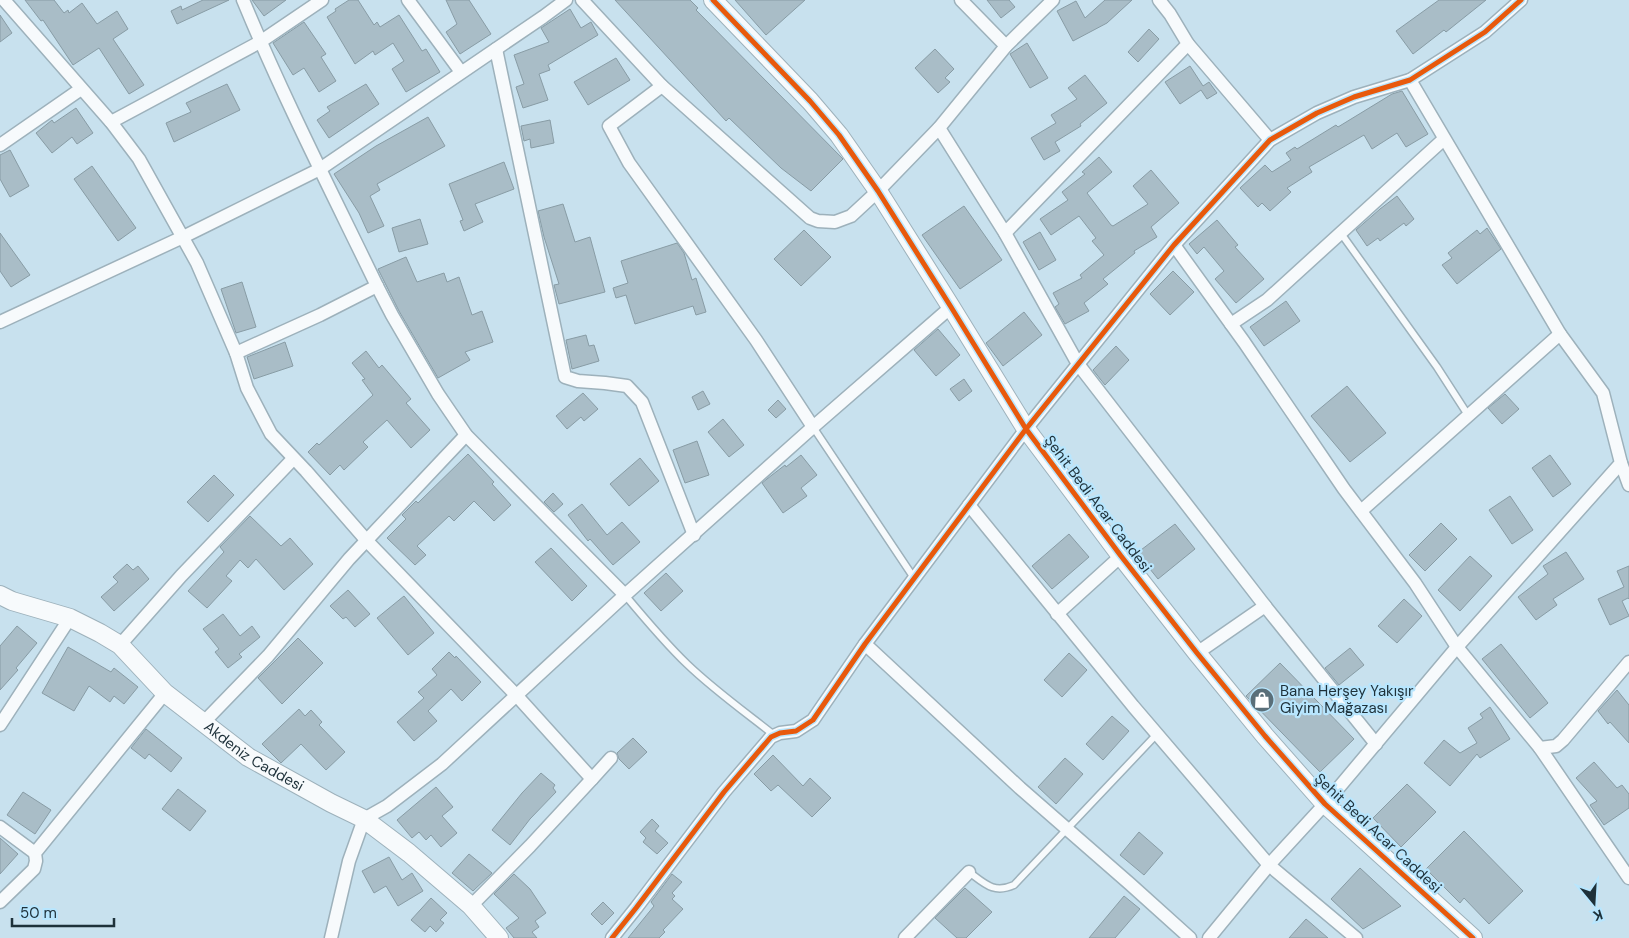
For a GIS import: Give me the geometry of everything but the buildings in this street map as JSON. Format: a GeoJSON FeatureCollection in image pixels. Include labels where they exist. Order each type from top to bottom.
{"type":"FeatureCollection","features":[{"type":"Feature","properties":{"kind":"street"},"geometry":{"type":"LineString","coordinates":[[4,0],[111,122],[139,159],[201,271],[236,353],[247,388],[271,434],[367,541],[516,696],[592,779]]}},
{"type":"Feature","properties":{"kind":"street"},"geometry":{"type":"LineString","coordinates":[[243,0],[260,42],[377,286],[438,394],[466,435],[625,595]]}},
{"type":"Feature","properties":{"kind":"street"},"geometry":{"type":"LineString","coordinates":[[111,122],[260,42],[322,0]]}},
{"type":"Feature","properties":{"kind":"street"},"geometry":{"type":"LineString","coordinates":[[408,0],[461,72]]}},
{"type":"Feature","properties":{"kind":"street"},"geometry":{"type":"LineString","coordinates":[[0,322],[183,237],[320,169],[566,0]]}},
{"type":"Feature","properties":{"kind":"street"},"geometry":{"type":"LineString","coordinates":[[582,0],[662,86],[810,218],[826,222],[844,220],[851,216],[878,191],[939,128],[1006,46],[1053,0]]}},
{"type":"Feature","properties":{"kind":"street","name":"Şehit Bedi Acar Caddesi"},"geometry":{"type":"LineString","coordinates":[[713,0],[810,101],[839,135],[878,191],[1026,429],[1121,556],[1197,653],[1265,736],[1325,804],[1473,938]]}},
{"type":"Feature","properties":{"kind":"street"},"geometry":{"type":"LineString","coordinates":[[961,0],[1006,46]]}},
{"type":"Feature","properties":{"kind":"street"},"geometry":{"type":"LineString","coordinates":[[1159,0],[1188,44],[1270,140]]}},
{"type":"Feature","properties":{"kind":"street"},"geometry":{"type":"LineString","coordinates":[[612,938],[724,792],[774,734],[796,731],[813,720],[865,644],[1026,429],[1174,245],[1270,140],[1317,113],[1354,97],[1410,80],[1486,32],[1519,1]]}},
{"type":"Feature","properties":{"kind":"street"},"geometry":{"type":"LineString","coordinates":[[1005,233],[1188,44]]}},
{"type":"Feature","properties":{"kind":"street"},"geometry":{"type":"LineString","coordinates":[[496,49],[565,377],[578,381],[605,382],[628,386],[642,402],[694,535]]}},
{"type":"Feature","properties":{"kind":"street"},"geometry":{"type":"LineString","coordinates":[[1410,80],[1560,334],[1603,393],[1621,463],[1629,485]]}},
{"type":"Feature","properties":{"kind":"street"},"geometry":{"type":"LineString","coordinates":[[662,86],[609,126],[629,163],[756,340],[813,427]]}},
{"type":"Feature","properties":{"kind":"street"},"geometry":{"type":"LineString","coordinates":[[0,144],[81,88]]}},
{"type":"Feature","properties":{"kind":"street"},"geometry":{"type":"LineString","coordinates":[[939,128],[1005,233],[1078,364],[1265,606],[1376,744]]}},
{"type":"Feature","properties":{"kind":"street"},"geometry":{"type":"LineString","coordinates":[[1231,324],[1267,300],[1444,139]]}},
{"type":"Feature","properties":{"kind":"street"},"geometry":{"type":"LineString","coordinates":[[1174,245],[1360,511],[1415,582],[1457,647],[1540,748],[1629,878]]}},
{"type":"Feature","properties":{"kind":"street"},"geometry":{"type":"LineString","coordinates":[[236,353],[320,315],[377,286]]}},
{"type":"Feature","properties":{"kind":"street"},"geometry":{"type":"LineString","coordinates":[[331,938],[349,861],[364,819],[387,806],[442,764],[625,595],[951,307]]}},
{"type":"Feature","properties":{"kind":"street"},"geometry":{"type":"LineString","coordinates":[[1360,511],[1560,334]]}},
{"type":"Feature","properties":{"kind":"street"},"geometry":{"type":"LineString","coordinates":[[203,723],[268,656],[349,559],[466,435]]}},
{"type":"Feature","properties":{"kind":"street"},"geometry":{"type":"LineString","coordinates":[[120,645],[181,576],[294,459]]}},
{"type":"Feature","properties":{"kind":"street"},"geometry":{"type":"LineString","coordinates":[[1209,938],[1457,647],[1621,463]]}},
{"type":"Feature","properties":{"kind":"street"},"geometry":{"type":"LineString","coordinates":[[969,505],[1157,734],[1270,865],[1356,938]]}},
{"type":"Feature","properties":{"kind":"street"},"geometry":{"type":"LineString","coordinates":[[1057,614],[1121,556]]}},
{"type":"Feature","properties":{"kind":"street","name":"Akdeniz Caddesi"},"geometry":{"type":"LineString","coordinates":[[0,595],[12,601],[70,618],[120,645],[165,693],[248,757],[364,819],[409,853],[471,906],[499,938]]}},
{"type":"Feature","properties":{"kind":"street"},"geometry":{"type":"LineString","coordinates":[[1197,653],[1265,606]]}},
{"type":"Feature","properties":{"kind":"street"},"geometry":{"type":"LineString","coordinates":[[0,725],[70,618]]}},
{"type":"Feature","properties":{"kind":"street"},"geometry":{"type":"LineString","coordinates":[[865,644],[1020,788],[1190,938]]}},
{"type":"Feature","properties":{"kind":"street"},"geometry":{"type":"LineString","coordinates":[[1540,748],[1556,746],[1563,740],[1629,662]]}},
{"type":"Feature","properties":{"kind":"street"},"geometry":{"type":"LineString","coordinates":[[0,902],[34,869],[35,853],[165,693]]}},
{"type":"Feature","properties":{"kind":"street"},"geometry":{"type":"LineString","coordinates":[[471,906],[530,846],[611,758]]}},
{"type":"Feature","properties":{"kind":"street"},"geometry":{"type":"LineString","coordinates":[[0,827],[35,853]]}},
{"type":"Feature","properties":{"kind":"street"},"geometry":{"type":"LineString","coordinates":[[905,938],[969,872]]}},
{"type":"Feature","properties":{"kind":"lane"},"geometry":{"type":"LineString","coordinates":[[1340,232],[1437,367],[1468,415]]}},
{"type":"Feature","properties":{"kind":"lane"},"geometry":{"type":"LineString","coordinates":[[813,427],[914,578]]}},
{"type":"Feature","properties":{"kind":"lane"},"geometry":{"type":"LineString","coordinates":[[625,595],[660,637],[688,665],[774,734]]}},
{"type":"Feature","properties":{"kind":"lane"},"geometry":{"type":"LineString","coordinates":[[969,872],[986,886],[999,889],[1014,885],[1157,734]]}},
{"type":"Feature","properties":{"kind":"cycle path"},"geometry":{"type":"LineString","coordinates":[[713,0],[810,101],[839,135],[878,191],[1026,429],[1121,556],[1197,653],[1265,736],[1325,804],[1473,938]]}},
{"type":"Feature","properties":{"kind":"cycle path"},"geometry":{"type":"LineString","coordinates":[[612,938],[724,792],[771,737],[780,733],[796,731],[813,720],[865,644],[1026,429],[1174,245],[1270,140],[1317,113],[1354,97],[1410,80],[1485,32],[1521,0]]}},
{"type":"Feature","properties":{"kind":"place","name":"Bana Herşey Yakışır Giyim Mağazası"},"geometry":{"type":"Point","coordinates":[1262,700]}}]}
